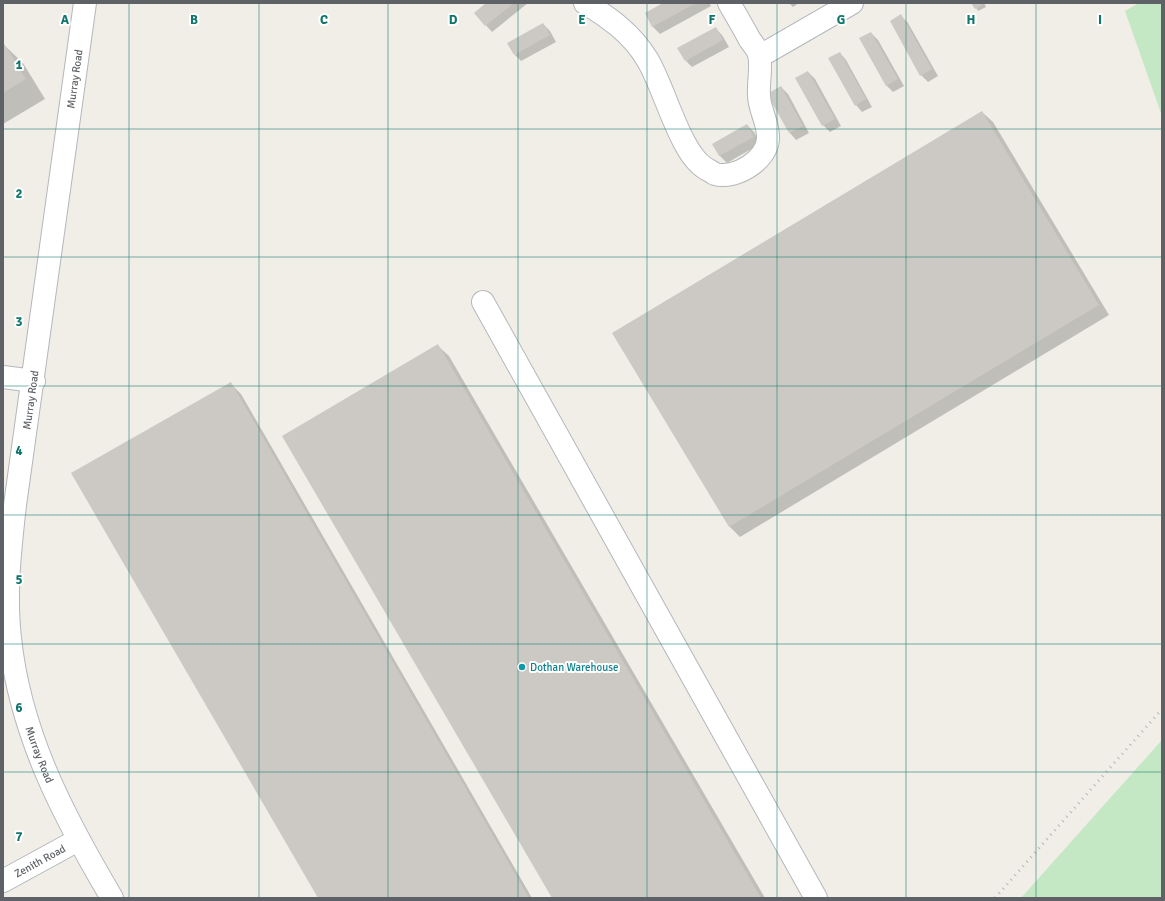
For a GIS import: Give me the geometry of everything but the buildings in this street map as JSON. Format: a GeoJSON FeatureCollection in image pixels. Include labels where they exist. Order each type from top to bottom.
{"type":"FeatureCollection","features":[{"type":"Feature","properties":{"kind":"street","name":"Murray Road"},"geometry":{"type":"LineString","coordinates":[[85,3],[10,556],[8,602],[11,689],[25,717],[37,753],[78,840],[112,898]]}},
{"type":"Feature","properties":{"kind":"street"},"geometry":{"type":"LineString","coordinates":[[585,3],[618,25],[634,41],[647,60],[659,82],[683,140],[693,157],[703,167],[716,174],[729,174],[742,170],[754,162],[764,151],[768,140],[767,127],[759,96],[760,56],[729,3]]}},
{"type":"Feature","properties":{"kind":"street"},"geometry":{"type":"LineString","coordinates":[[760,56],[852,3]]}},
{"type":"Feature","properties":{"kind":"street"},"geometry":{"type":"LineString","coordinates":[[483,302],[816,898]]}},
{"type":"Feature","properties":{"kind":"street"},"geometry":{"type":"LineString","coordinates":[[3,377],[34,381]]}},
{"type":"Feature","properties":{"kind":"street","name":"Zenith Road"},"geometry":{"type":"LineString","coordinates":[[3,881],[78,840]]}},
{"type":"Feature","properties":{"kind":"green space"},"geometry":{"type":"Polygon","coordinates":[[[1139,3],[1162,3],[1162,116],[1125,11],[1139,3]]]}},
{"type":"Feature","properties":{"kind":"green space"},"geometry":{"type":"Polygon","coordinates":[[[1162,740],[1162,898],[1021,898],[1162,740]]]}},
{"type":"Feature","properties":{"kind":"railway"},"geometry":{"type":"LineString","coordinates":[[995,898],[1162,709]]}},
{"type":"Feature","properties":{"kind":"place","name":"Dothan Warehouse"},"geometry":{"type":"Point","coordinates":[522,667]}}]}
